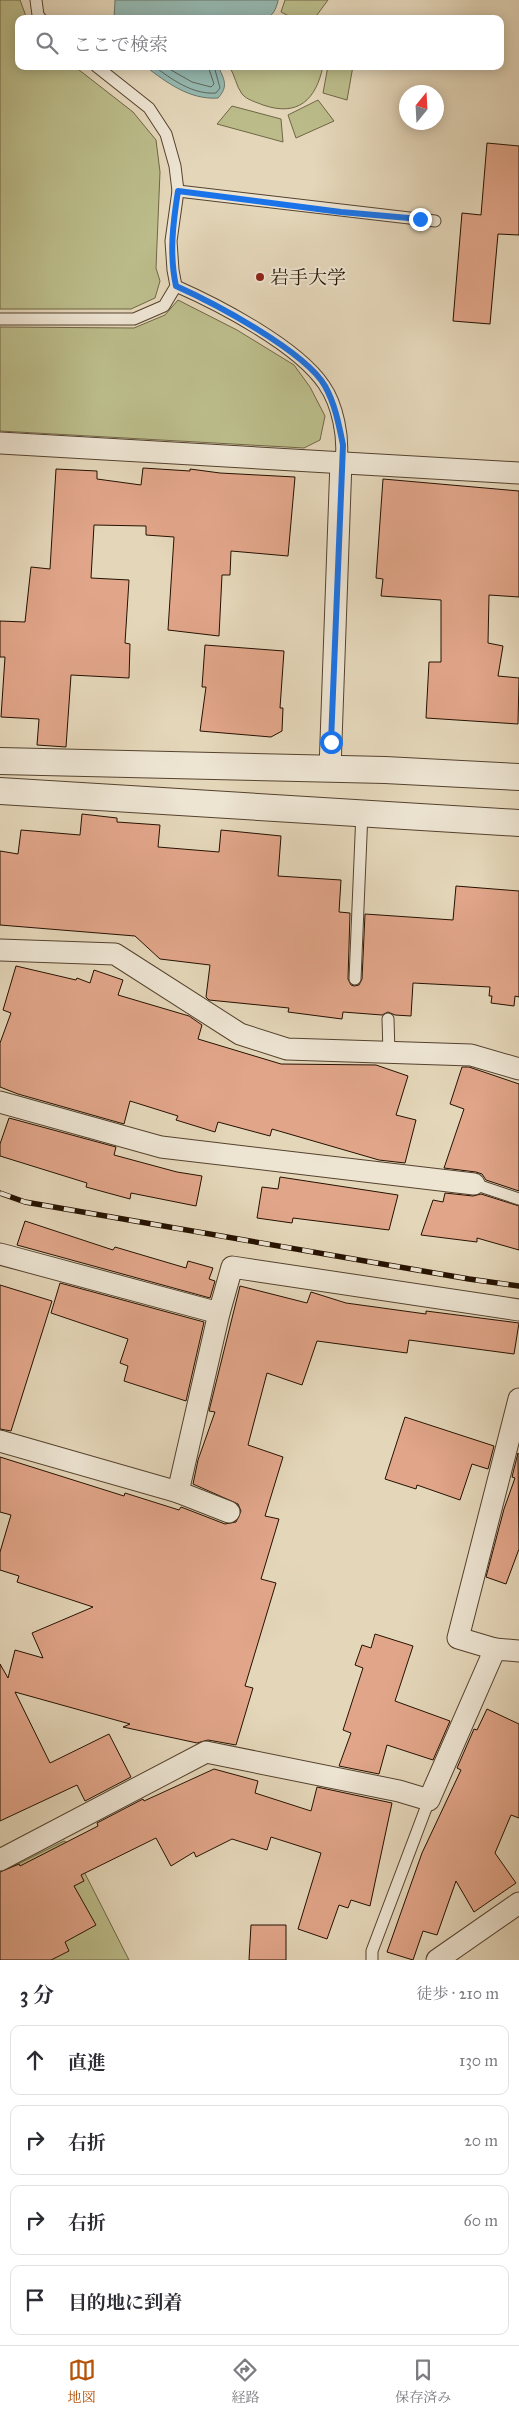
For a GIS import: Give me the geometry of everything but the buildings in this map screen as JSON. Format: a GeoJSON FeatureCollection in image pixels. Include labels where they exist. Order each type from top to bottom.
{"type":"FeatureCollection","features":[{"type":"Feature","properties":{"kind":"street"},"geometry":{"type":"LineString","coordinates":[[0,443],[519,473]]}},
{"type":"Feature","properties":{"kind":"street"},"geometry":{"type":"LineString","coordinates":[[330,769],[341,462]]}},
{"type":"Feature","properties":{"kind":"street"},"geometry":{"type":"LineString","coordinates":[[0,761],[330,769],[519,777]]}},
{"type":"Feature","properties":{"kind":"street"},"geometry":{"type":"LineString","coordinates":[[0,791],[362,812],[519,824]]}},
{"type":"Feature","properties":{"kind":"street"},"geometry":{"type":"LineString","coordinates":[[0,950],[115,954],[240,1034],[287,1049],[471,1055],[519,1069]]}},
{"type":"Feature","properties":{"kind":"street"},"geometry":{"type":"LineString","coordinates":[[0,1102],[161,1147],[474,1184]]}},
{"type":"Feature","properties":{"kind":"street"},"geometry":{"type":"LineString","coordinates":[[0,1254],[219,1313]]}},
{"type":"Feature","properties":{"kind":"street"},"geometry":{"type":"LineString","coordinates":[[178,1492],[219,1313],[232,1267],[519,1310]]}},
{"type":"Feature","properties":{"kind":"street"},"geometry":{"type":"LineString","coordinates":[[519,1399],[458,1638],[495,1649],[519,1651]]}},
{"type":"Feature","properties":{"kind":"street"},"geometry":{"type":"LineString","coordinates":[[0,1441],[178,1492],[229,1512]]}},
{"type":"Feature","properties":{"kind":"street"},"geometry":{"type":"LineString","coordinates":[[0,1860],[206,1752],[399,1791],[429,1800],[495,1649]]}},
{"type":"Feature","properties":{"kind":"street"},"geometry":{"type":"LineString","coordinates":[[437,1960],[519,1903]]}},
{"type":"Feature","properties":{"kind":"lane"},"geometry":{"type":"LineString","coordinates":[[36,0],[38,15]]}},
{"type":"Feature","properties":{"kind":"lane"},"geometry":{"type":"LineString","coordinates":[[0,319],[134,319],[164,306],[176,286],[173,270],[172,242],[178,191],[175,166],[166,134],[149,108],[101,70]]}},
{"type":"Feature","properties":{"kind":"lane"},"geometry":{"type":"LineString","coordinates":[[178,191],[341,212],[435,221]]}},
{"type":"Feature","properties":{"kind":"lane"},"geometry":{"type":"LineString","coordinates":[[176,286],[236,317],[281,345],[309,367],[325,385],[338,419],[343,445],[341,462]]}},
{"type":"Feature","properties":{"kind":"lane"},"geometry":{"type":"LineString","coordinates":[[355,979],[362,812]]}},
{"type":"Feature","properties":{"kind":"lane"},"geometry":{"type":"LineString","coordinates":[[388,1019],[389,1052]]}},
{"type":"Feature","properties":{"kind":"lane"},"geometry":{"type":"LineString","coordinates":[[474,1184],[519,1199]]}},
{"type":"Feature","properties":{"kind":"lane"},"geometry":{"type":"LineString","coordinates":[[372,1960],[372,1951],[429,1800]]}},
{"type":"Feature","properties":{"kind":"green space"},"geometry":{"type":"Polygon","coordinates":[[[0,0],[20,0],[26,15],[15,15],[15,70],[79,70],[133,112],[156,140],[160,172],[156,268],[160,281],[155,298],[131,309],[0,309],[0,0]]]}},
{"type":"Feature","properties":{"kind":"green space"},"geometry":{"type":"Polygon","coordinates":[[[285,0],[328,0],[317,15],[287,15],[281,12],[285,0]]]}},
{"type":"Feature","properties":{"kind":"green space"},"geometry":{"type":"Polygon","coordinates":[[[231,70],[322,70],[316,88],[304,103],[286,109],[263,105],[244,96],[238,88],[231,70]]]}},
{"type":"Feature","properties":{"kind":"green space"},"geometry":{"type":"Polygon","coordinates":[[[327,70],[352,70],[347,100],[323,93],[327,70]]]}},
{"type":"Feature","properties":{"kind":"green space"},"geometry":{"type":"Polygon","coordinates":[[[318,100],[334,121],[296,138],[288,115],[318,100]]]}},
{"type":"Feature","properties":{"kind":"green space"},"geometry":{"type":"Polygon","coordinates":[[[232,106],[281,119],[283,142],[217,124],[232,106]]]}},
{"type":"Feature","properties":{"kind":"green space"},"geometry":{"type":"Polygon","coordinates":[[[178,300],[237,330],[294,365],[310,387],[325,416],[320,440],[304,448],[0,431],[0,327],[134,328],[165,315],[178,300]]]}},
{"type":"Feature","properties":{"kind":"green space"},"geometry":{"type":"Polygon","coordinates":[[[64,1841],[70,1844],[129,1960],[0,1960],[0,1873],[64,1841]]]}},
{"type":"Feature","properties":{"kind":"water"},"geometry":{"type":"Polygon","coordinates":[[[115,0],[278,0],[271,15],[114,15],[115,0]]]}},
{"type":"Feature","properties":{"kind":"water"},"geometry":{"type":"Polygon","coordinates":[[[151,70],[220,70],[224,79],[224,86],[218,98],[208,98],[188,93],[151,70]]]}},
{"type":"Feature","properties":{"kind":"railway"},"geometry":{"type":"LineString","coordinates":[[0,1193],[25,1202],[519,1286]]}},
{"type":"Feature","properties":{"kind":"place","name":"岩手大学"},"geometry":{"type":"Point","coordinates":[260,277]}},
{"type":"Feature","properties":{"kind":"route"},"geometry":{"type":"LineString","coordinates":[[331,742],[343,445],[338,419],[325,385],[309,367],[281,345],[236,317],[176,286],[173,270],[172,242],[178,191],[341,212],[420,219]]}}]}
